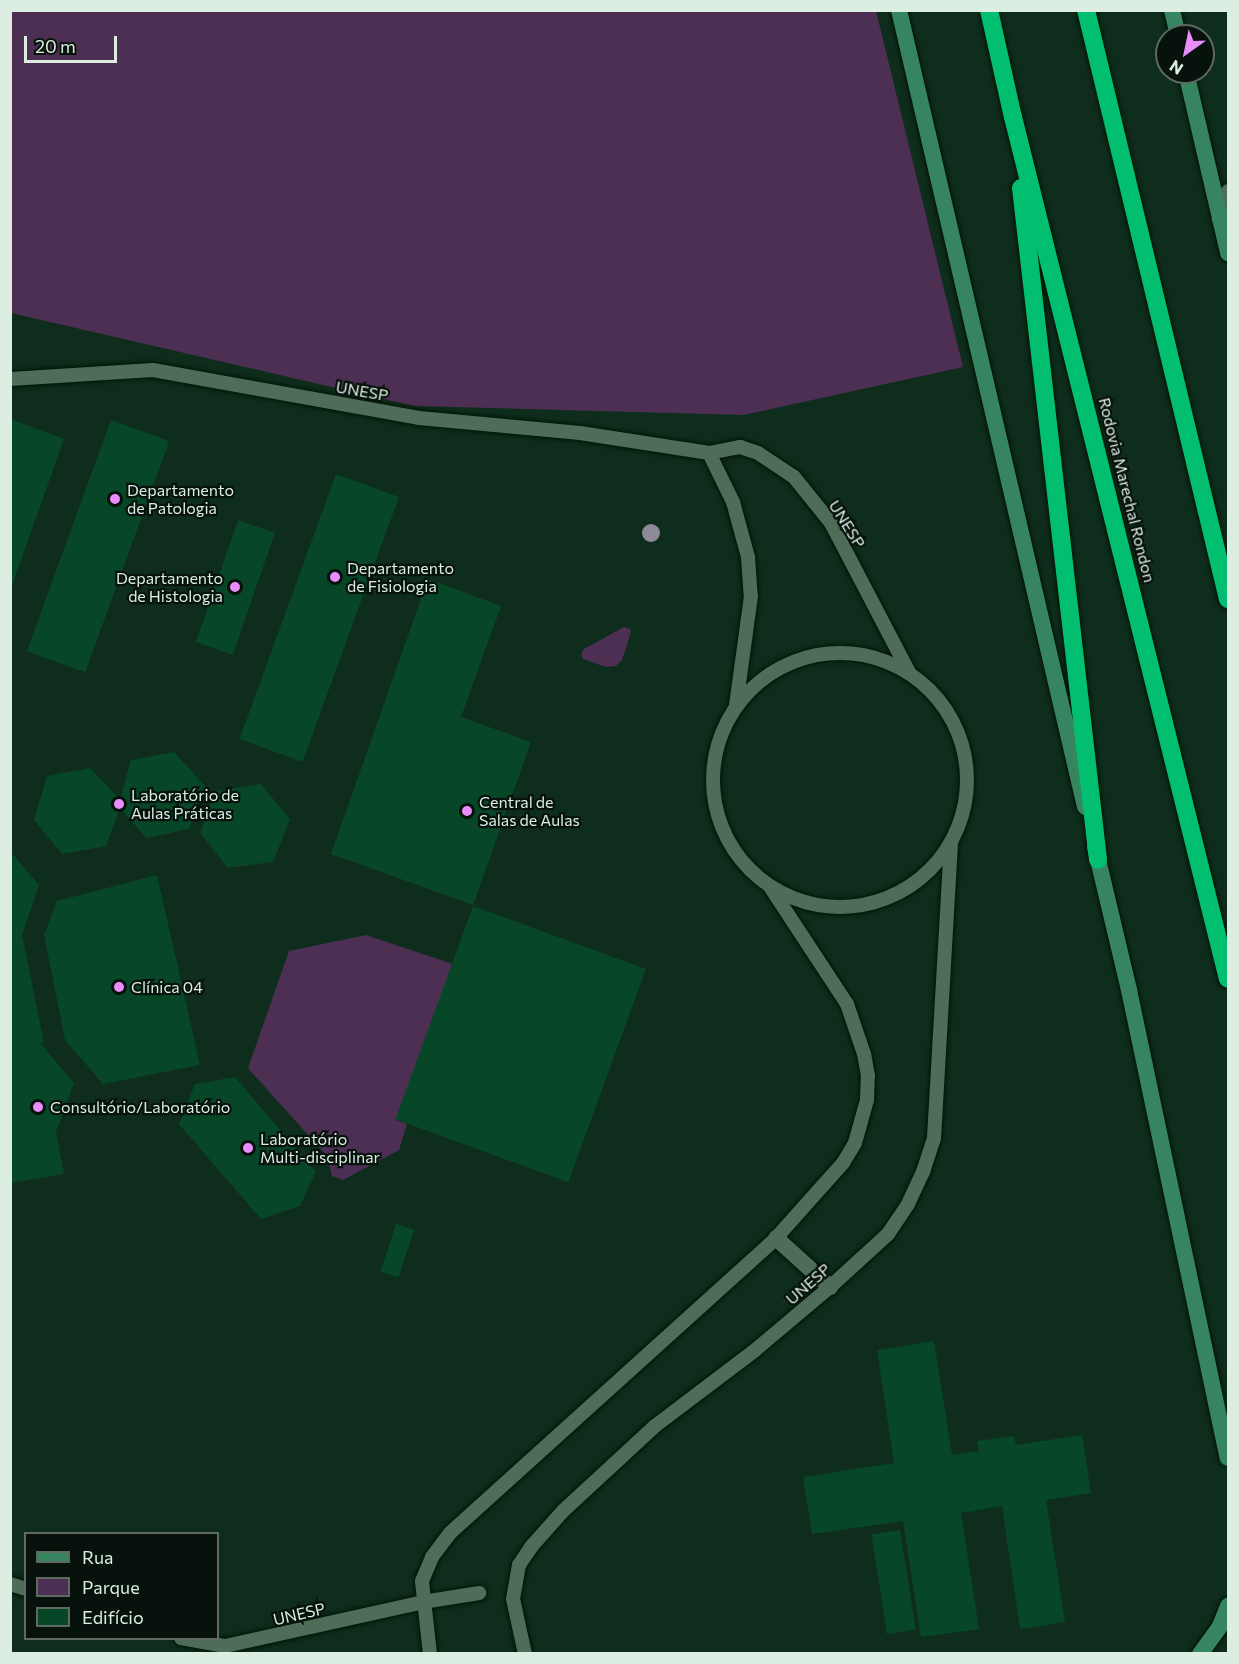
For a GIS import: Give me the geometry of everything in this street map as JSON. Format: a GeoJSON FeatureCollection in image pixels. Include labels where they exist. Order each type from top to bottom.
{"type":"FeatureCollection","features":[{"type":"Feature","properties":{"kind":"highway","name":"Rodovia Marechal Rondon"},"geometry":{"type":"LineString","coordinates":[[989,10],[1013,117],[1228,979]]}},
{"type":"Feature","properties":{"kind":"highway"},"geometry":{"type":"LineString","coordinates":[[1086,10],[1228,599]]}},
{"type":"Feature","properties":{"kind":"highway"},"geometry":{"type":"LineString","coordinates":[[1013,117],[1098,860]]}},
{"type":"Feature","properties":{"kind":"main road"},"geometry":{"type":"LineString","coordinates":[[899,10],[1129,990],[1228,1458]]}},
{"type":"Feature","properties":{"kind":"main road"},"geometry":{"type":"LineString","coordinates":[[1189,84],[1228,252]]}},
{"type":"Feature","properties":{"kind":"main road"},"geometry":{"type":"LineString","coordinates":[[1200,1653],[1220,1626],[1228,1606]]}},
{"type":"Feature","properties":{"kind":"street"},"geometry":{"type":"LineString","coordinates":[[1221,219],[1228,192]]}},
{"type":"Feature","properties":{"kind":"street"},"geometry":{"type":"LineString","coordinates":[[776,1238],[830,1287]]}},
{"type":"Feature","properties":{"kind":"lane","name":"UNESP"},"geometry":{"type":"LineString","coordinates":[[10,379],[153,370],[419,418],[580,433],[709,453],[740,447],[758,453],[794,477],[831,523],[910,674]]}},
{"type":"Feature","properties":{"kind":"lane","name":"UNESP"},"geometry":{"type":"LineString","coordinates":[[709,453],[733,502],[748,557],[751,596],[736,705]]}},
{"type":"Feature","properties":{"kind":"lane","name":"UNESP"},"geometry":{"type":"LineString","coordinates":[[430,1653],[422,1581],[432,1557],[450,1533],[776,1238],[843,1163],[855,1143],[863,1122],[868,1076],[864,1054],[847,1004],[770,887],[738,856],[717,815],[712,770],[720,736],[736,705],[764,678],[798,660],[836,653],[875,658],[910,674],[939,700],[959,733],[968,771],[965,809],[951,845],[934,1138],[923,1172],[908,1204],[888,1234],[754,1352],[655,1426],[563,1511],[531,1547],[519,1564],[513,1599],[525,1653]]}},
{"type":"Feature","properties":{"kind":"lane","name":"UNESP"},"geometry":{"type":"LineString","coordinates":[[770,887],[808,904],[849,908],[889,898],[924,877],[951,845]]}},
{"type":"Feature","properties":{"kind":"lane","name":"UNESP"},"geometry":{"type":"LineString","coordinates":[[192,1640],[225,1646],[423,1602],[479,1593]]}},
{"type":"Feature","properties":{"kind":"green space"},"geometry":{"type":"Polygon","coordinates":[[[11,10],[876,11],[963,367],[744,415],[414,406],[11,313],[11,10]]]}},
{"type":"Feature","properties":{"kind":"green space"},"geometry":{"type":"Polygon","coordinates":[[[624,627],[630,629],[631,632],[622,660],[616,666],[606,667],[583,659],[581,654],[584,649],[624,627]]]}},
{"type":"Feature","properties":{"kind":"green space"},"geometry":{"type":"Polygon","coordinates":[[[366,935],[453,964],[396,1120],[407,1124],[399,1150],[343,1180],[332,1176],[327,1156],[248,1068],[289,951],[366,935]]]}},
{"type":"Feature","properties":{"kind":"building"},"geometry":{"type":"Polygon","coordinates":[[[10,419],[64,439],[11,588],[10,587],[10,419]]]}},
{"type":"Feature","properties":{"kind":"building","name":"Departamento de Patologia"},"geometry":{"type":"Polygon","coordinates":[[[111,420],[169,441],[85,672],[27,651],[111,420]]]}},
{"type":"Feature","properties":{"kind":"building","name":"Departamento de Fisiologia"},"geometry":{"type":"Polygon","coordinates":[[[336,474],[399,497],[303,762],[240,739],[336,474]]]}},
{"type":"Feature","properties":{"kind":"building","name":"Departamento de Histologia"},"geometry":{"type":"Polygon","coordinates":[[[238,520],[275,533],[233,655],[196,642],[238,520]]]}},
{"type":"Feature","properties":{"kind":"building"},"geometry":{"type":"Polygon","coordinates":[[[428,579],[501,606],[461,717],[531,742],[473,905],[331,854],[428,579]]]}},
{"type":"Feature","properties":{"kind":"building","name":"Laboratório de Aulas Práticas"},"geometry":{"type":"Polygon","coordinates":[[[174,752],[206,787],[189,829],[146,838],[120,808],[106,846],[62,854],[34,820],[47,776],[90,768],[120,799],[131,760],[174,752]]]}},
{"type":"Feature","properties":{"kind":"building"},"geometry":{"type":"Polygon","coordinates":[[[261,784],[290,819],[273,862],[228,868],[200,833],[216,791],[261,784]]]}},
{"type":"Feature","properties":{"kind":"building"},"geometry":{"type":"Polygon","coordinates":[[[10,851],[39,885],[22,935],[44,1043],[40,1043],[74,1083],[56,1132],[64,1174],[10,1183],[10,851]]]}},
{"type":"Feature","properties":{"kind":"building","name":"Clínica 04"},"geometry":{"type":"Polygon","coordinates":[[[157,875],[200,1065],[103,1084],[65,1040],[44,935],[57,901],[157,875]]]}},
{"type":"Feature","properties":{"kind":"building"},"geometry":{"type":"Polygon","coordinates":[[[473,906],[646,969],[568,1182],[395,1119],[473,906]]]}},
{"type":"Feature","properties":{"kind":"building","name":"Laboratório Multi-disciplinar"},"geometry":{"type":"Polygon","coordinates":[[[235,1077],[316,1172],[300,1206],[261,1219],[179,1124],[195,1084],[235,1077]]]}},
{"type":"Feature","properties":{"kind":"building"},"geometry":{"type":"Polygon","coordinates":[[[396,1224],[414,1230],[399,1277],[381,1272],[396,1224]]]}},
{"type":"Feature","properties":{"kind":"building"},"geometry":{"type":"Polygon","coordinates":[[[934,1341],[952,1455],[979,1451],[977,1441],[1014,1436],[1016,1445],[1082,1435],[1091,1493],[1046,1500],[1065,1622],[1020,1629],[1002,1506],[961,1513],[979,1629],[921,1637],[903,1521],[812,1534],[803,1477],[894,1463],[877,1350],[934,1341]]]}},
{"type":"Feature","properties":{"kind":"building"},"geometry":{"type":"Polygon","coordinates":[[[900,1530],[916,1630],[887,1634],[871,1535],[900,1530]]]}},
{"type":"Feature","properties":{"kind":"place","name":"Departamento de Patologia"},"geometry":{"type":"Point","coordinates":[115,499]}},
{"type":"Feature","properties":{"kind":"place","name":"Departamento de Fisiologia"},"geometry":{"type":"Point","coordinates":[335,577]}},
{"type":"Feature","properties":{"kind":"place","name":"Departamento de Histologia"},"geometry":{"type":"Point","coordinates":[235,587]}},
{"type":"Feature","properties":{"kind":"place","name":"Laboratório de Aulas Práticas"},"geometry":{"type":"Point","coordinates":[119,804]}},
{"type":"Feature","properties":{"kind":"place","name":"Central de Salas de Aulas"},"geometry":{"type":"Point","coordinates":[467,811]}},
{"type":"Feature","properties":{"kind":"place","name":"Clínica 04"},"geometry":{"type":"Point","coordinates":[119,987]}},
{"type":"Feature","properties":{"kind":"place","name":"Consultório/Laboratório"},"geometry":{"type":"Point","coordinates":[38,1107]}},
{"type":"Feature","properties":{"kind":"place","name":"Laboratório Multi-disciplinar"},"geometry":{"type":"Point","coordinates":[248,1148]}}]}
